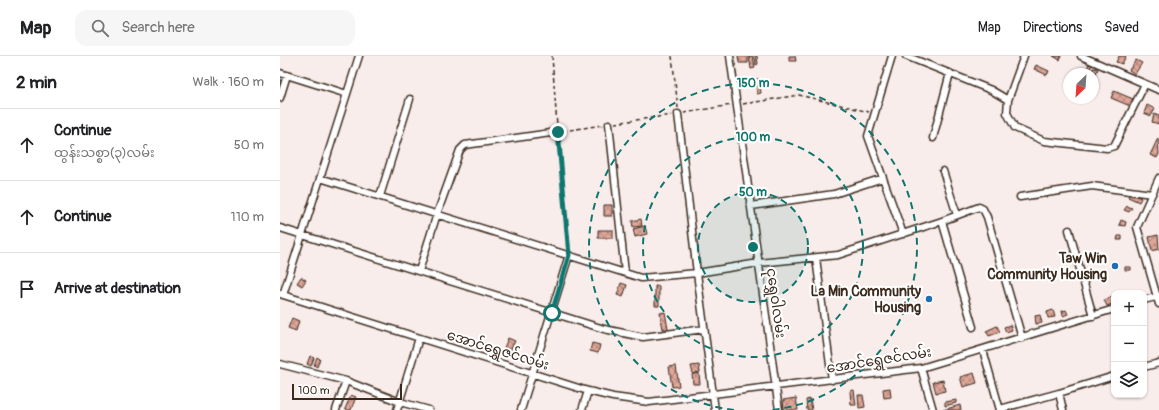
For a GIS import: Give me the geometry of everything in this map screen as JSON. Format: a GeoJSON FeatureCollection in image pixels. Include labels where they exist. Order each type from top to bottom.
{"type":"FeatureCollection","features":[{"type":"Feature","properties":{"kind":"street"},"geometry":{"type":"LineString","coordinates":[[281,295],[359,56]]}},
{"type":"Feature","properties":{"kind":"street","name":"ငုရွှေဝါလမ်း"},"geometry":{"type":"LineString","coordinates":[[730,56],[779,410]]}},
{"type":"Feature","properties":{"kind":"street"},"geometry":{"type":"LineString","coordinates":[[892,56],[868,136],[903,234]]}},
{"type":"Feature","properties":{"kind":"street"},"geometry":{"type":"LineString","coordinates":[[906,56],[990,90],[1008,100]]}},
{"type":"Feature","properties":{"kind":"street"},"geometry":{"type":"LineString","coordinates":[[1024,56],[1008,100],[1007,113],[1015,128],[1044,141],[1107,148],[1114,146],[1145,84]]}},
{"type":"Feature","properties":{"kind":"street"},"geometry":{"type":"LineString","coordinates":[[1081,56],[1159,90]]}},
{"type":"Feature","properties":{"kind":"street"},"geometry":{"type":"LineString","coordinates":[[280,73],[347,94]]}},
{"type":"Feature","properties":{"kind":"street"},"geometry":{"type":"LineString","coordinates":[[933,138],[950,73]]}},
{"type":"Feature","properties":{"kind":"street"},"geometry":{"type":"LineString","coordinates":[[280,98],[287,75]]}},
{"type":"Feature","properties":{"kind":"street"},"geometry":{"type":"LineString","coordinates":[[380,196],[410,99]]}},
{"type":"Feature","properties":{"kind":"street"},"geometry":{"type":"LineString","coordinates":[[678,114],[715,410]]}},
{"type":"Feature","properties":{"kind":"street"},"geometry":{"type":"LineString","coordinates":[[609,124],[625,273]]}},
{"type":"Feature","properties":{"kind":"street"},"geometry":{"type":"LineString","coordinates":[[419,271],[436,214],[460,150],[465,145],[558,132]]}},
{"type":"Feature","properties":{"kind":"street"},"geometry":{"type":"LineString","coordinates":[[943,171],[957,216]]}},
{"type":"Feature","properties":{"kind":"street"},"geometry":{"type":"LineString","coordinates":[[320,178],[641,278],[697,273],[759,263],[838,255],[957,216],[979,207],[983,209],[987,217],[1022,338]]}},
{"type":"Feature","properties":{"kind":"street"},"geometry":{"type":"LineString","coordinates":[[751,206],[834,194],[883,178]]}},
{"type":"Feature","properties":{"kind":"street"},"geometry":{"type":"LineString","coordinates":[[1159,178],[1137,227],[1158,296],[1159,304]]}},
{"type":"Feature","properties":{"kind":"street"},"geometry":{"type":"LineString","coordinates":[[1020,197],[1092,186],[1152,194]]}},
{"type":"Feature","properties":{"kind":"street"},"geometry":{"type":"LineString","coordinates":[[942,221],[973,327]]}},
{"type":"Feature","properties":{"kind":"street"},"geometry":{"type":"LineString","coordinates":[[280,228],[604,329],[643,336],[704,329]]}},
{"type":"Feature","properties":{"kind":"street"},"geometry":{"type":"LineString","coordinates":[[1069,230],[1093,316]]}},
{"type":"Feature","properties":{"kind":"street"},"geometry":{"type":"LineString","coordinates":[[521,410],[569,255]]}},
{"type":"Feature","properties":{"kind":"street"},"geometry":{"type":"LineString","coordinates":[[816,258],[832,380]]}},
{"type":"Feature","properties":{"kind":"street","name":"အောင်ရွှေဇင်လမ်း"},"geometry":{"type":"LineString","coordinates":[[281,295],[588,391],[613,397],[649,402],[921,368],[1111,311]]}},
{"type":"Feature","properties":{"kind":"street"},"geometry":{"type":"LineString","coordinates":[[1147,299],[1158,296]]}},
{"type":"Feature","properties":{"kind":"street"},"geometry":{"type":"LineString","coordinates":[[397,410],[419,338]]}},
{"type":"Feature","properties":{"kind":"street"},"geometry":{"type":"LineString","coordinates":[[983,350],[1000,410],[1111,377]]}},
{"type":"Feature","properties":{"kind":"street"},"geometry":{"type":"LineString","coordinates":[[1147,366],[1159,363]]}},
{"type":"Feature","properties":{"kind":"street"},"geometry":{"type":"LineString","coordinates":[[280,364],[346,381],[400,402],[429,410]]}},
{"type":"Feature","properties":{"kind":"street"},"geometry":{"type":"LineString","coordinates":[[921,368],[933,410]]}},
{"type":"Feature","properties":{"kind":"street"},"geometry":{"type":"LineString","coordinates":[[336,410],[346,381]]}},
{"type":"Feature","properties":{"kind":"street"},"geometry":{"type":"LineString","coordinates":[[582,410],[588,391]]}},
{"type":"Feature","properties":{"kind":"street"},"geometry":{"type":"LineString","coordinates":[[1059,393],[1064,410]]}},
{"type":"Feature","properties":{"kind":"path"},"geometry":{"type":"LineString","coordinates":[[552,56],[569,255]]}},
{"type":"Feature","properties":{"kind":"path"},"geometry":{"type":"LineString","coordinates":[[672,56],[678,114]]}},
{"type":"Feature","properties":{"kind":"path"},"geometry":{"type":"LineString","coordinates":[[558,132],[799,95],[874,113]]}},
{"type":"Feature","properties":{"kind":"building"},"geometry":{"type":"Polygon","coordinates":[[[738,56],[748,56],[748,63],[739,63],[738,56]]]}},
{"type":"Feature","properties":{"kind":"building"},"geometry":{"type":"Polygon","coordinates":[[[749,56],[753,56],[755,68],[751,69],[749,56]]]}},
{"type":"Feature","properties":{"kind":"building"},"geometry":{"type":"Polygon","coordinates":[[[755,56],[757,56],[758,64],[756,65],[755,56]]]}},
{"type":"Feature","properties":{"kind":"building"},"geometry":{"type":"Polygon","coordinates":[[[789,56],[795,56],[796,61],[789,61],[789,56]]]}},
{"type":"Feature","properties":{"kind":"building"},"geometry":{"type":"Polygon","coordinates":[[[1053,56],[1061,56],[1060,60],[1053,56]]]}},
{"type":"Feature","properties":{"kind":"building"},"geometry":{"type":"Polygon","coordinates":[[[1119,56],[1126,56],[1122,64],[1116,62],[1119,56]]]}},
{"type":"Feature","properties":{"kind":"building"},"geometry":{"type":"Polygon","coordinates":[[[1136,60],[1142,63],[1135,74],[1129,70],[1136,60]]]}},
{"type":"Feature","properties":{"kind":"building"},"geometry":{"type":"Polygon","coordinates":[[[1089,64],[1092,65],[1090,68],[1087,68],[1089,64]]]}},
{"type":"Feature","properties":{"kind":"building"},"geometry":{"type":"Polygon","coordinates":[[[1036,65],[1049,71],[1047,75],[1034,69],[1036,65]]]}},
{"type":"Feature","properties":{"kind":"building"},"geometry":{"type":"Polygon","coordinates":[[[755,79],[759,79],[761,93],[757,94],[755,79]]]}},
{"type":"Feature","properties":{"kind":"building"},"geometry":{"type":"Polygon","coordinates":[[[1114,91],[1133,99],[1130,106],[1111,98],[1114,91]]]}},
{"type":"Feature","properties":{"kind":"building"},"geometry":{"type":"Polygon","coordinates":[[[1147,105],[1155,109],[1151,116],[1144,113],[1147,105]]]}},
{"type":"Feature","properties":{"kind":"building"},"geometry":{"type":"Polygon","coordinates":[[[1154,114],[1159,116],[1159,124],[1152,122],[1154,114]]]}},
{"type":"Feature","properties":{"kind":"building"},"geometry":{"type":"Polygon","coordinates":[[[1158,138],[1159,154],[1157,158],[1150,155],[1158,138]]]}},
{"type":"Feature","properties":{"kind":"building"},"geometry":{"type":"Polygon","coordinates":[[[1130,193],[1141,198],[1139,202],[1128,197],[1130,193]]]}},
{"type":"Feature","properties":{"kind":"building"},"geometry":{"type":"Polygon","coordinates":[[[604,205],[612,205],[612,216],[604,216],[604,205]]]}},
{"type":"Feature","properties":{"kind":"building"},"geometry":{"type":"Polygon","coordinates":[[[1127,206],[1132,208],[1129,212],[1124,210],[1127,206]]]}},
{"type":"Feature","properties":{"kind":"building"},"geometry":{"type":"Polygon","coordinates":[[[641,219],[642,226],[633,227],[632,221],[641,219]]]}},
{"type":"Feature","properties":{"kind":"building"},"geometry":{"type":"Polygon","coordinates":[[[1121,220],[1126,222],[1125,226],[1119,225],[1121,220]]]}},
{"type":"Feature","properties":{"kind":"building"},"geometry":{"type":"Polygon","coordinates":[[[645,226],[647,234],[635,237],[633,229],[645,226]]]}},
{"type":"Feature","properties":{"kind":"building"},"geometry":{"type":"Polygon","coordinates":[[[598,230],[613,230],[613,238],[598,238],[598,230]]]}},
{"type":"Feature","properties":{"kind":"building"},"geometry":{"type":"Polygon","coordinates":[[[1158,235],[1159,249],[1152,251],[1149,237],[1158,235]]]}},
{"type":"Feature","properties":{"kind":"building"},"geometry":{"type":"Polygon","coordinates":[[[1118,236],[1122,236],[1122,240],[1117,240],[1118,236]]]}},
{"type":"Feature","properties":{"kind":"building"},"geometry":{"type":"Polygon","coordinates":[[[1125,267],[1131,267],[1131,270],[1125,270],[1125,267]]]}},
{"type":"Feature","properties":{"kind":"building"},"geometry":{"type":"Polygon","coordinates":[[[301,277],[306,280],[302,286],[297,283],[301,277]]]}},
{"type":"Feature","properties":{"kind":"building"},"geometry":{"type":"Polygon","coordinates":[[[621,283],[627,285],[623,297],[617,295],[621,283]]]}},
{"type":"Feature","properties":{"kind":"building"},"geometry":{"type":"Polygon","coordinates":[[[655,286],[659,286],[659,306],[655,306],[655,286]]]}},
{"type":"Feature","properties":{"kind":"building"},"geometry":{"type":"Polygon","coordinates":[[[1111,297],[1111,304],[1107,306],[1104,300],[1111,297]]]}},
{"type":"Feature","properties":{"kind":"building"},"geometry":{"type":"Polygon","coordinates":[[[1053,310],[1055,317],[1048,318],[1047,312],[1053,310]]]}},
{"type":"Feature","properties":{"kind":"building"},"geometry":{"type":"Polygon","coordinates":[[[1066,310],[1068,314],[1063,316],[1062,311],[1066,310]]]}},
{"type":"Feature","properties":{"kind":"building"},"geometry":{"type":"Polygon","coordinates":[[[665,312],[668,329],[663,329],[660,313],[665,312]]]}},
{"type":"Feature","properties":{"kind":"building"},"geometry":{"type":"Polygon","coordinates":[[[1040,315],[1042,323],[1036,324],[1035,316],[1040,315]]]}},
{"type":"Feature","properties":{"kind":"building"},"geometry":{"type":"Polygon","coordinates":[[[292,318],[299,321],[296,331],[288,328],[292,318]]]}},
{"type":"Feature","properties":{"kind":"building"},"geometry":{"type":"Polygon","coordinates":[[[1010,325],[1012,330],[1006,332],[1004,327],[1010,325]]]}},
{"type":"Feature","properties":{"kind":"building"},"geometry":{"type":"Polygon","coordinates":[[[997,326],[1000,332],[989,336],[986,331],[997,326]]]}},
{"type":"Feature","properties":{"kind":"building"},"geometry":{"type":"Polygon","coordinates":[[[508,338],[515,341],[510,351],[504,348],[508,338]]]}},
{"type":"Feature","properties":{"kind":"building"},"geometry":{"type":"Polygon","coordinates":[[[592,343],[600,345],[598,353],[590,351],[592,343]]]}},
{"type":"Feature","properties":{"kind":"building"},"geometry":{"type":"Polygon","coordinates":[[[310,356],[314,358],[311,366],[307,364],[310,356]]]}},
{"type":"Feature","properties":{"kind":"building"},"geometry":{"type":"Polygon","coordinates":[[[317,357],[320,359],[317,367],[314,365],[317,357]]]}},
{"type":"Feature","properties":{"kind":"building"},"geometry":{"type":"Polygon","coordinates":[[[699,365],[700,372],[693,374],[691,366],[699,365]]]}},
{"type":"Feature","properties":{"kind":"building"},"geometry":{"type":"Polygon","coordinates":[[[676,366],[679,386],[672,387],[669,367],[676,366]]]}},
{"type":"Feature","properties":{"kind":"building"},"geometry":{"type":"Polygon","coordinates":[[[699,373],[700,384],[693,384],[692,374],[699,373]]]}},
{"type":"Feature","properties":{"kind":"building"},"geometry":{"type":"Polygon","coordinates":[[[974,373],[977,383],[963,387],[960,377],[974,373]]]}},
{"type":"Feature","properties":{"kind":"building"},"geometry":{"type":"Polygon","coordinates":[[[943,380],[945,391],[936,393],[933,382],[943,380]]]}},
{"type":"Feature","properties":{"kind":"building"},"geometry":{"type":"Polygon","coordinates":[[[890,388],[891,397],[884,398],[883,389],[890,388]]]}},
{"type":"Feature","properties":{"kind":"building"},"geometry":{"type":"Polygon","coordinates":[[[854,390],[856,405],[851,405],[850,391],[854,390]]]}},
{"type":"Feature","properties":{"kind":"building"},"geometry":{"type":"Polygon","coordinates":[[[351,395],[356,397],[351,410],[347,410],[345,409],[351,395]]]}},
{"type":"Feature","properties":{"kind":"building"},"geometry":{"type":"Polygon","coordinates":[[[858,395],[863,395],[865,407],[859,408],[858,395]]]}},
{"type":"Feature","properties":{"kind":"building"},"geometry":{"type":"Polygon","coordinates":[[[796,398],[798,410],[784,410],[783,400],[796,398]]]}},
{"type":"Feature","properties":{"kind":"building"},"geometry":{"type":"Polygon","coordinates":[[[810,399],[812,410],[807,410],[806,400],[810,399]]]}},
{"type":"Feature","properties":{"kind":"building"},"geometry":{"type":"Polygon","coordinates":[[[956,400],[956,403],[945,406],[945,402],[956,400]]]}},
{"type":"Feature","properties":{"kind":"building"},"geometry":{"type":"Polygon","coordinates":[[[960,405],[961,410],[943,410],[960,405]]]}},
{"type":"Feature","properties":{"kind":"place","name":"Taw Win Community Housing"},"geometry":{"type":"Point","coordinates":[1115,266]}},
{"type":"Feature","properties":{"kind":"place","name":"La Min Community Housing"},"geometry":{"type":"Point","coordinates":[929,299]}},
{"type":"Feature","properties":{"kind":"route"},"geometry":{"type":"LineString","coordinates":[[552,313],[569,255],[558,132]]}}]}
